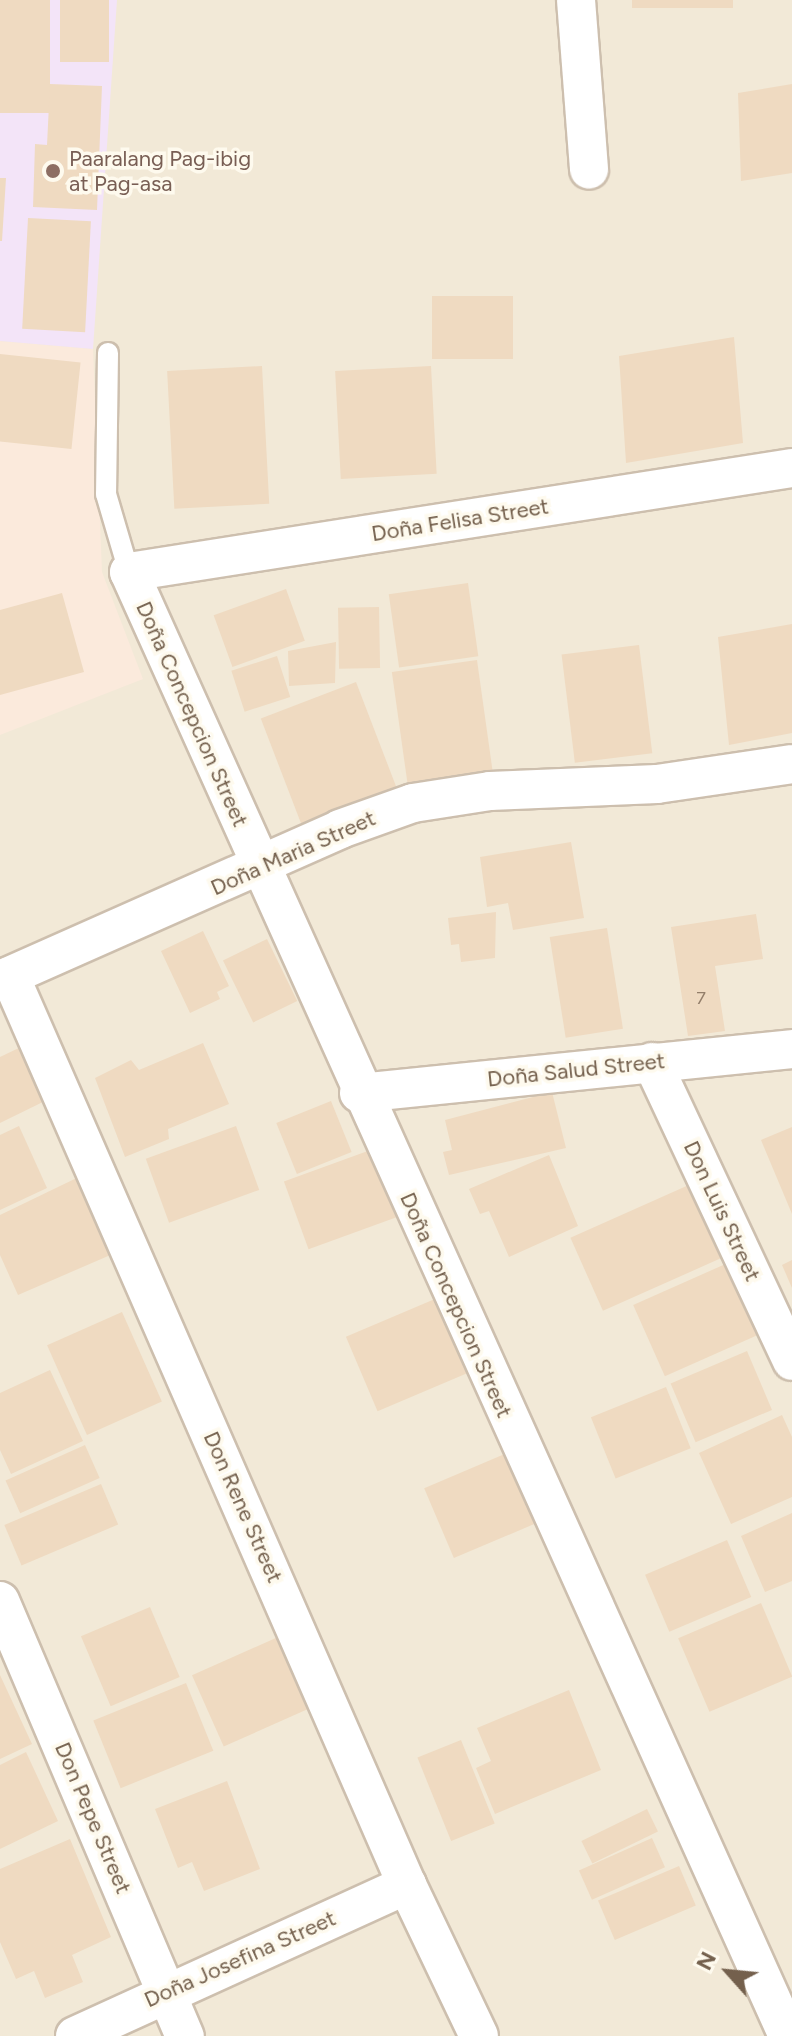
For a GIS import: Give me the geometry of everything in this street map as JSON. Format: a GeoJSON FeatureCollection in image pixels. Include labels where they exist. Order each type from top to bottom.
{"type":"FeatureCollection","features":[{"type":"Feature","properties":{"kind":"street"},"geometry":{"type":"LineString","coordinates":[[576,0],[589,170]]}},
{"type":"Feature","properties":{"kind":"street","name":"Doña Felisa Street"},"geometry":{"type":"LineString","coordinates":[[129,572],[792,468]]}},
{"type":"Feature","properties":{"kind":"street","name":"Doña Concepcion Street"},"geometry":{"type":"LineString","coordinates":[[129,572],[359,1093],[788,2036]]}},
{"type":"Feature","properties":{"kind":"street","name":"Doña Maria Street"},"geometry":{"type":"LineString","coordinates":[[5,978],[261,868],[340,829],[413,803],[490,791],[657,784],[792,764]]}},
{"type":"Feature","properties":{"kind":"street","name":"Don Rene Street"},"geometry":{"type":"LineString","coordinates":[[5,978],[407,1885],[479,2036]]}},
{"type":"Feature","properties":{"kind":"street","name":"Doña Salud Street"},"geometry":{"type":"LineString","coordinates":[[359,1093],[792,1049]]}},
{"type":"Feature","properties":{"kind":"street","name":"Don Luis Street"},"geometry":{"type":"LineString","coordinates":[[652,1062],[792,1361]]}},
{"type":"Feature","properties":{"kind":"street","name":"Don Pepe Street"},"geometry":{"type":"LineString","coordinates":[[0,1601],[185,2036]]}},
{"type":"Feature","properties":{"kind":"street","name":"Doña Josefina Street"},"geometry":{"type":"LineString","coordinates":[[75,2036],[166,1991],[407,1885]]}},
{"type":"Feature","properties":{"kind":"lane"},"geometry":{"type":"LineString","coordinates":[[108,353],[106,494],[129,572]]}},
{"type":"Feature","properties":{"kind":"shaded area"},"geometry":{"type":"Polygon","coordinates":[[[0,0],[792,0],[792,2036],[0,2036],[0,0]]]}},
{"type":"Feature","properties":{"kind":"shaded area","name":"Paaralang Pag-ibig at Pag-asa"},"geometry":{"type":"Polygon","coordinates":[[[0,0],[117,0],[93,349],[0,341],[0,0]]]}},
{"type":"Feature","properties":{"kind":"shaded area"},"geometry":{"type":"Polygon","coordinates":[[[0,341],[93,349],[102,572],[143,679],[0,735],[0,341]]]}},
{"type":"Feature","properties":{"kind":"building"},"geometry":{"type":"Polygon","coordinates":[[[0,0],[50,0],[50,113],[0,113],[0,0]]]}},
{"type":"Feature","properties":{"kind":"building"},"geometry":{"type":"Polygon","coordinates":[[[60,0],[109,0],[109,62],[60,62],[60,0]]]}},
{"type":"Feature","properties":{"kind":"building"},"geometry":{"type":"Polygon","coordinates":[[[632,0],[733,0],[733,8],[632,8],[632,0]]]}},
{"type":"Feature","properties":{"kind":"building"},"geometry":{"type":"Polygon","coordinates":[[[50,84],[102,86],[97,210],[33,207],[35,144],[47,145],[50,84]]]}},
{"type":"Feature","properties":{"kind":"building"},"geometry":{"type":"Polygon","coordinates":[[[792,84],[792,173],[741,181],[738,93],[792,84]]]}},
{"type":"Feature","properties":{"kind":"building"},"geometry":{"type":"Polygon","coordinates":[[[0,178],[6,178],[2,241],[0,241],[0,178]]]}},
{"type":"Feature","properties":{"kind":"building"},"geometry":{"type":"Polygon","coordinates":[[[28,218],[91,221],[85,332],[22,329],[28,218]]]}},
{"type":"Feature","properties":{"kind":"building"},"geometry":{"type":"Polygon","coordinates":[[[432,296],[513,296],[513,359],[432,359],[432,296]]]}},
{"type":"Feature","properties":{"kind":"building"},"geometry":{"type":"Polygon","coordinates":[[[734,337],[743,443],[626,463],[619,356],[734,337]]]}},
{"type":"Feature","properties":{"kind":"building"},"geometry":{"type":"Polygon","coordinates":[[[0,354],[81,362],[71,449],[0,441],[0,354]]]}},
{"type":"Feature","properties":{"kind":"building"},"geometry":{"type":"Polygon","coordinates":[[[262,366],[269,504],[174,509],[167,371],[262,366]]]}},
{"type":"Feature","properties":{"kind":"building"},"geometry":{"type":"Polygon","coordinates":[[[431,366],[437,474],[341,479],[335,371],[431,366]]]}},
{"type":"Feature","properties":{"kind":"building"},"geometry":{"type":"Polygon","coordinates":[[[468,583],[478,656],[399,667],[389,594],[468,583]]]}},
{"type":"Feature","properties":{"kind":"building"},"geometry":{"type":"Polygon","coordinates":[[[286,589],[305,641],[232,667],[214,615],[286,589]]]}},
{"type":"Feature","properties":{"kind":"building"},"geometry":{"type":"Polygon","coordinates":[[[62,593],[84,672],[0,695],[0,610],[62,593]]]}},
{"type":"Feature","properties":{"kind":"building"},"geometry":{"type":"Polygon","coordinates":[[[379,607],[380,668],[339,669],[338,608],[379,607]]]}},
{"type":"Feature","properties":{"kind":"building"},"geometry":{"type":"Polygon","coordinates":[[[792,624],[792,733],[729,745],[718,637],[792,624]]]}},
{"type":"Feature","properties":{"kind":"building"},"geometry":{"type":"Polygon","coordinates":[[[336,642],[335,683],[289,686],[288,651],[336,642]]]}},
{"type":"Feature","properties":{"kind":"building"},"geometry":{"type":"Polygon","coordinates":[[[639,645],[652,753],[575,763],[562,655],[639,645]]]}},
{"type":"Feature","properties":{"kind":"building"},"geometry":{"type":"Polygon","coordinates":[[[277,656],[290,697],[245,712],[231,671],[277,656]]]}},
{"type":"Feature","properties":{"kind":"building"},"geometry":{"type":"Polygon","coordinates":[[[477,660],[493,773],[408,785],[392,672],[477,660]]]}},
{"type":"Feature","properties":{"kind":"building"},"geometry":{"type":"Polygon","coordinates":[[[356,682],[396,787],[301,824],[261,719],[356,682]]]}},
{"type":"Feature","properties":{"kind":"building"},"geometry":{"type":"Polygon","coordinates":[[[571,842],[584,918],[513,930],[508,903],[487,907],[480,857],[571,842]]]}},
{"type":"Feature","properties":{"kind":"building"},"geometry":{"type":"Polygon","coordinates":[[[496,912],[495,958],[461,962],[459,944],[451,945],[448,918],[496,912]]]}},
{"type":"Feature","properties":{"kind":"building"},"geometry":{"type":"Polygon","coordinates":[[[756,914],[763,959],[715,966],[725,1031],[688,1036],[671,927],[756,914]]]}},
{"type":"Feature","properties":{"kind":"building"},"geometry":{"type":"Polygon","coordinates":[[[607,928],[623,1029],[566,1038],[550,937],[607,928]]]}},
{"type":"Feature","properties":{"kind":"building"},"geometry":{"type":"Polygon","coordinates":[[[203,931],[229,986],[217,992],[220,999],[190,1013],[161,951],[203,931]]]}},
{"type":"Feature","properties":{"kind":"building"},"geometry":{"type":"Polygon","coordinates":[[[267,939],[297,1001],[253,1022],[223,960],[267,939]]]}},
{"type":"Feature","properties":{"kind":"building"},"geometry":{"type":"Polygon","coordinates":[[[203,1043],[229,1104],[168,1129],[169,1139],[125,1157],[95,1078],[131,1060],[139,1070],[203,1043]]]}},
{"type":"Feature","properties":{"kind":"building"},"geometry":{"type":"Polygon","coordinates":[[[25,1045],[49,1099],[0,1123],[0,1057],[25,1045]]]}},
{"type":"Feature","properties":{"kind":"building"},"geometry":{"type":"Polygon","coordinates":[[[552,1092],[566,1148],[449,1175],[443,1152],[452,1150],[445,1120],[552,1092]]]}},
{"type":"Feature","properties":{"kind":"building"},"geometry":{"type":"Polygon","coordinates":[[[331,1101],[352,1152],[297,1174],[276,1123],[331,1101]]]}},
{"type":"Feature","properties":{"kind":"building"},"geometry":{"type":"Polygon","coordinates":[[[19,1126],[47,1188],[0,1210],[0,1135],[19,1126]]]}},
{"type":"Feature","properties":{"kind":"building"},"geometry":{"type":"Polygon","coordinates":[[[236,1126],[259,1190],[169,1223],[146,1159],[236,1126]]]}},
{"type":"Feature","properties":{"kind":"building"},"geometry":{"type":"Polygon","coordinates":[[[792,1127],[792,1214],[761,1140],[792,1127]]]}},
{"type":"Feature","properties":{"kind":"building"},"geometry":{"type":"Polygon","coordinates":[[[376,1148],[401,1216],[309,1249],[284,1182],[376,1148]]]}},
{"type":"Feature","properties":{"kind":"building"},"geometry":{"type":"Polygon","coordinates":[[[549,1155],[578,1226],[509,1257],[489,1211],[480,1214],[469,1189],[549,1155]]]}},
{"type":"Feature","properties":{"kind":"building"},"geometry":{"type":"Polygon","coordinates":[[[87,1173],[122,1250],[18,1295],[0,1255],[0,1215],[87,1173]]]}},
{"type":"Feature","properties":{"kind":"building"},"geometry":{"type":"Polygon","coordinates":[[[691,1184],[724,1257],[603,1311],[570,1238],[691,1184]]]}},
{"type":"Feature","properties":{"kind":"building"},"geometry":{"type":"Polygon","coordinates":[[[792,1260],[792,1288],[782,1265],[792,1260]]]}},
{"type":"Feature","properties":{"kind":"building"},"geometry":{"type":"Polygon","coordinates":[[[730,1262],[762,1333],[665,1376],[633,1305],[730,1262]]]}},
{"type":"Feature","properties":{"kind":"building"},"geometry":{"type":"Polygon","coordinates":[[[449,1293],[481,1368],[378,1411],[346,1337],[449,1293]]]}},
{"type":"Feature","properties":{"kind":"building"},"geometry":{"type":"Polygon","coordinates":[[[122,1312],[162,1402],[87,1435],[47,1345],[122,1312]]]}},
{"type":"Feature","properties":{"kind":"building"},"geometry":{"type":"Polygon","coordinates":[[[747,1351],[772,1410],[696,1442],[671,1383],[747,1351]]]}},
{"type":"Feature","properties":{"kind":"building"},"geometry":{"type":"Polygon","coordinates":[[[50,1370],[83,1441],[11,1474],[0,1450],[0,1393],[50,1370]]]}},
{"type":"Feature","properties":{"kind":"building"},"geometry":{"type":"Polygon","coordinates":[[[666,1387],[691,1448],[616,1479],[591,1417],[666,1387]]]}},
{"type":"Feature","properties":{"kind":"building"},"geometry":{"type":"Polygon","coordinates":[[[782,1415],[792,1437],[792,1497],[731,1524],[699,1453],[782,1415]]]}},
{"type":"Feature","properties":{"kind":"building"},"geometry":{"type":"Polygon","coordinates":[[[85,1445],[100,1478],[20,1513],[6,1480],[85,1445]]]}},
{"type":"Feature","properties":{"kind":"building"},"geometry":{"type":"Polygon","coordinates":[[[507,1453],[537,1523],[454,1558],[424,1488],[507,1453]]]}},
{"type":"Feature","properties":{"kind":"building"},"geometry":{"type":"Polygon","coordinates":[[[101,1484],[118,1525],[22,1566],[4,1525],[101,1484]]]}},
{"type":"Feature","properties":{"kind":"building"},"geometry":{"type":"Polygon","coordinates":[[[792,1513],[792,1581],[765,1592],[741,1536],[792,1513]]]}},
{"type":"Feature","properties":{"kind":"building"},"geometry":{"type":"Polygon","coordinates":[[[727,1540],[751,1597],[669,1632],[645,1575],[727,1540]]]}},
{"type":"Feature","properties":{"kind":"building"},"geometry":{"type":"Polygon","coordinates":[[[761,1603],[792,1677],[709,1712],[678,1638],[761,1603]]]}},
{"type":"Feature","properties":{"kind":"building"},"geometry":{"type":"Polygon","coordinates":[[[150,1607],[180,1677],[111,1706],[81,1636],[150,1607]]]}},
{"type":"Feature","properties":{"kind":"building"},"geometry":{"type":"Polygon","coordinates":[[[287,1633],[319,1704],[224,1747],[192,1675],[287,1633]]]}},
{"type":"Feature","properties":{"kind":"building"},"geometry":{"type":"Polygon","coordinates":[[[0,1675],[32,1744],[0,1759],[0,1675]]]}},
{"type":"Feature","properties":{"kind":"building"},"geometry":{"type":"Polygon","coordinates":[[[186,1683],[213,1751],[121,1788],[93,1720],[186,1683]]]}},
{"type":"Feature","properties":{"kind":"building"},"geometry":{"type":"Polygon","coordinates":[[[569,1690],[601,1770],[495,1814],[476,1768],[491,1761],[477,1728],[569,1690]]]}},
{"type":"Feature","properties":{"kind":"building"},"geometry":{"type":"Polygon","coordinates":[[[461,1740],[495,1823],[451,1841],[417,1758],[461,1740]]]}},
{"type":"Feature","properties":{"kind":"building"},"geometry":{"type":"Polygon","coordinates":[[[26,1752],[58,1821],[0,1849],[0,1765],[26,1752]]]}},
{"type":"Feature","properties":{"kind":"building"},"geometry":{"type":"Polygon","coordinates":[[[227,1781],[260,1869],[204,1891],[192,1862],[178,1868],[155,1809],[227,1781]]]}},
{"type":"Feature","properties":{"kind":"building"},"geometry":{"type":"Polygon","coordinates":[[[647,1809],[658,1831],[592,1863],[581,1841],[647,1809]]]}},
{"type":"Feature","properties":{"kind":"building"},"geometry":{"type":"Polygon","coordinates":[[[652,1838],[665,1867],[592,1900],[579,1871],[652,1838]]]}},
{"type":"Feature","properties":{"kind":"building"},"geometry":{"type":"Polygon","coordinates":[[[70,1839],[111,1937],[72,1955],[83,1982],[45,1998],[34,1971],[16,1979],[0,1942],[0,1869],[70,1839]]]}},
{"type":"Feature","properties":{"kind":"building"},"geometry":{"type":"Polygon","coordinates":[[[679,1866],[696,1906],[615,1940],[598,1900],[679,1866]]]}},
{"type":"Feature","properties":{"kind":"place","name":"Paaralang Pag-ibig at Pag-asa"},"geometry":{"type":"Point","coordinates":[53,171]}}]}
